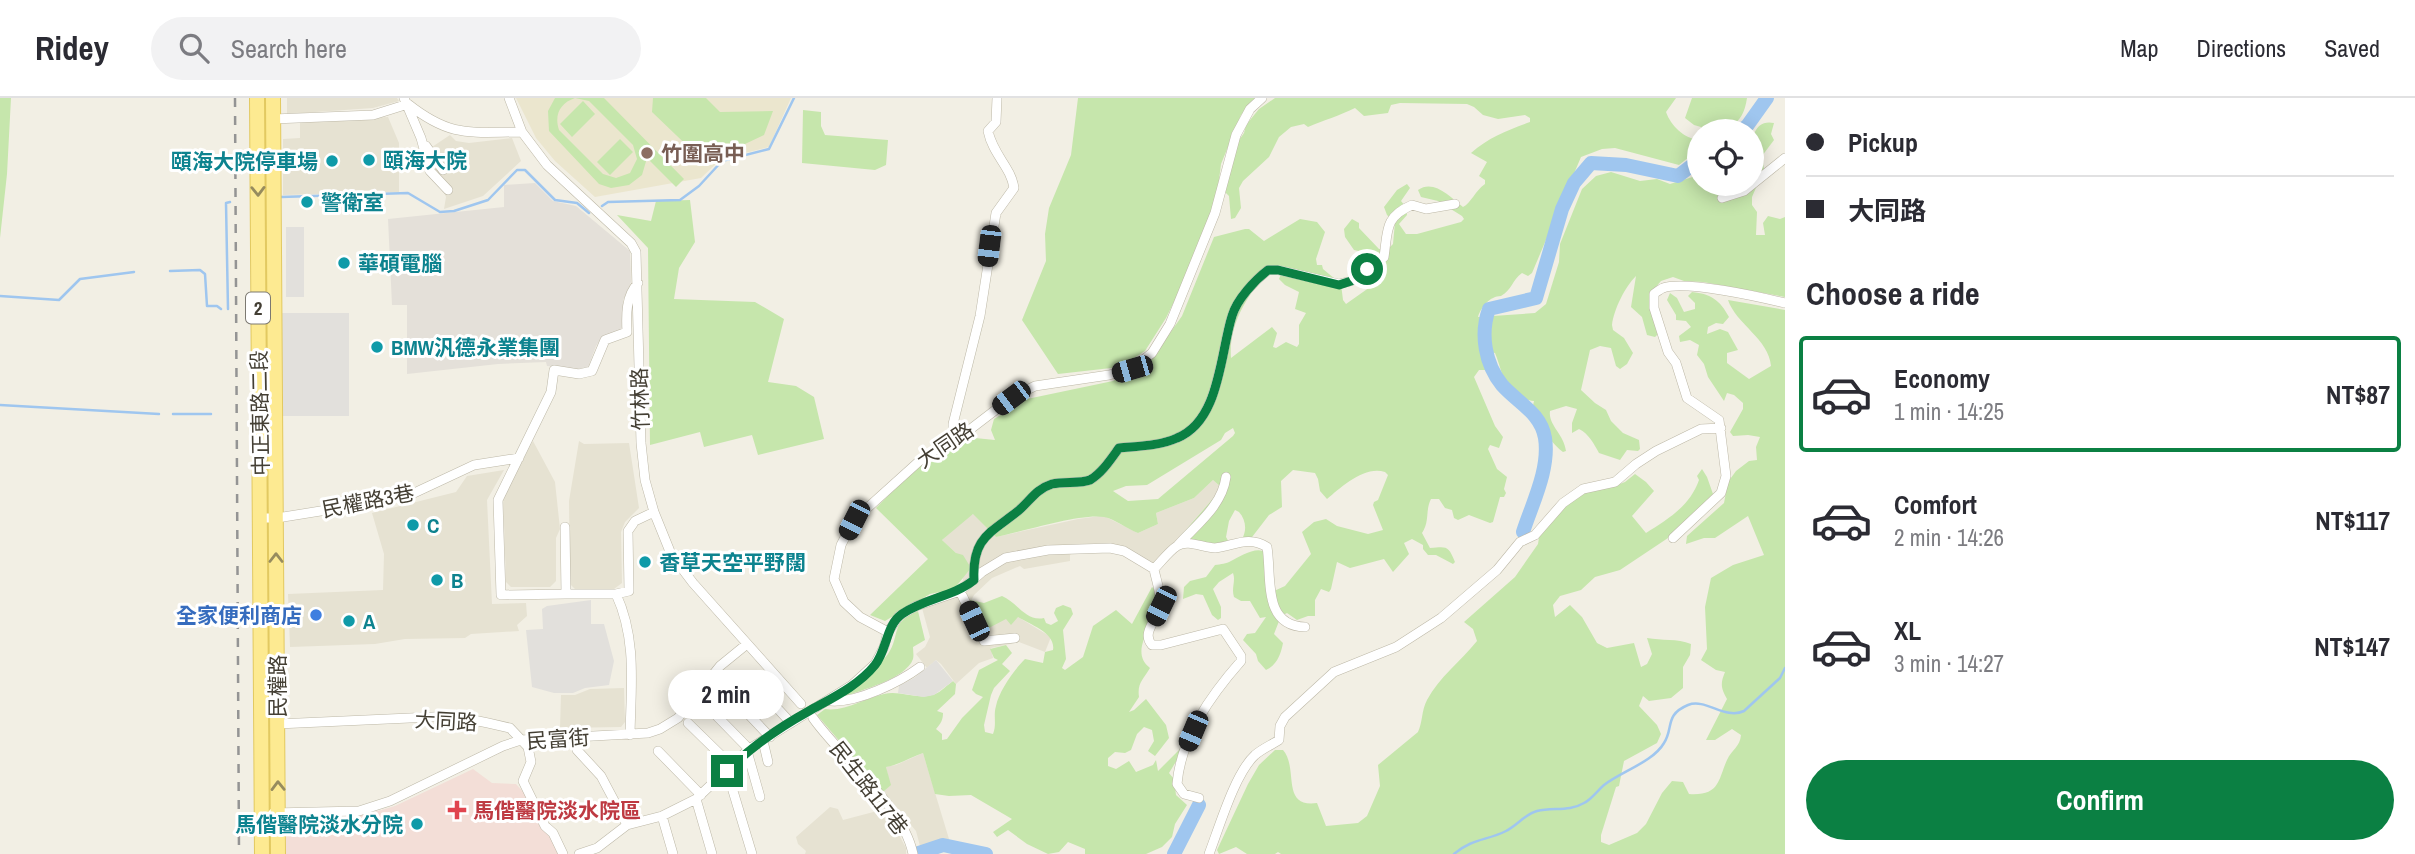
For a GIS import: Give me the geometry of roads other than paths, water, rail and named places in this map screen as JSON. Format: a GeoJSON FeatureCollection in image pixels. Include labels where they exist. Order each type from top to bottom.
{"type":"FeatureCollection","features":[{"type":"Feature","properties":{"kind":"main road","name":"中正東路二段"},"geometry":{"type":"LineString","coordinates":[[257,98],[261,518]]}},
{"type":"Feature","properties":{"kind":"main road","name":"中正東路二段"},"geometry":{"type":"LineString","coordinates":[[273,98],[276,518]]}},
{"type":"Feature","properties":{"kind":"main road","name":"民權路"},"geometry":{"type":"LineString","coordinates":[[261,518],[262,854]]}},
{"type":"Feature","properties":{"kind":"main road","name":"民權路"},"geometry":{"type":"LineString","coordinates":[[276,518],[278,854]]}},
{"type":"Feature","properties":{"kind":"street","name":"竹林路"},"geometry":{"type":"LineString","coordinates":[[509,98],[522,132],[547,165],[631,243],[636,252],[641,443],[645,480],[654,512],[671,554],[799,703]]}},
{"type":"Feature","properties":{"kind":"street"},"geometry":{"type":"LineString","coordinates":[[953,439],[953,424],[980,316],[996,213],[1014,188],[1013,179],[991,146],[988,131],[996,122],[997,98]]}},
{"type":"Feature","properties":{"kind":"street","name":"大同路"},"geometry":{"type":"LineString","coordinates":[[888,632],[860,617],[844,602],[834,579],[841,545],[854,520],[925,456],[968,431],[1011,398],[1035,386],[1132,369],[1152,353],[1170,324],[1215,214],[1236,135],[1250,108],[1262,98]]}},
{"type":"Feature","properties":{"kind":"street"},"geometry":{"type":"LineString","coordinates":[[273,119],[373,115],[406,101]]}},
{"type":"Feature","properties":{"kind":"street"},"geometry":{"type":"LineString","coordinates":[[406,101],[429,121],[453,131],[522,132]]}},
{"type":"Feature","properties":{"kind":"street"},"geometry":{"type":"LineString","coordinates":[[406,101],[421,138],[430,171],[449,190]]}},
{"type":"Feature","properties":{"kind":"street"},"geometry":{"type":"LineString","coordinates":[[421,138],[443,170]]}},
{"type":"Feature","properties":{"kind":"street"},"geometry":{"type":"LineString","coordinates":[[1722,198],[1744,191],[1785,158]]}},
{"type":"Feature","properties":{"kind":"street"},"geometry":{"type":"LineString","coordinates":[[974,580],[976,551],[987,535],[1037,491],[1050,484],[1088,481],[1105,467],[1119,448],[1159,444],[1181,437],[1199,421],[1210,405],[1233,313],[1257,278],[1268,270],[1278,270],[1339,285],[1351,281],[1384,257],[1385,230],[1400,210],[1412,205],[1426,209],[1455,204]]}},
{"type":"Feature","properties":{"kind":"street"},"geometry":{"type":"LineString","coordinates":[[638,283],[628,299],[627,332],[605,340],[592,371],[579,374],[554,370],[551,392],[498,500],[501,595],[616,594],[629,591],[628,531],[635,521],[654,512]]}},
{"type":"Feature","properties":{"kind":"street"},"geometry":{"type":"LineString","coordinates":[[1673,538],[1721,493],[1726,476],[1719,420],[1687,398],[1654,308],[1654,294],[1663,288],[1699,286],[1785,303]]}},
{"type":"Feature","properties":{"kind":"street"},"geometry":{"type":"LineString","coordinates":[[1209,854],[1235,788],[1248,765],[1255,755],[1279,740],[1280,726],[1285,717],[1334,672],[1396,647],[1441,618],[1497,570],[1520,542],[1535,535],[1563,503],[1583,489],[1615,482],[1656,451],[1701,429],[1721,428]]}},
{"type":"Feature","properties":{"kind":"street","name":"民權路3巷"},"geometry":{"type":"LineString","coordinates":[[261,518],[276,518],[412,494],[474,465],[519,458]]}},
{"type":"Feature","properties":{"kind":"street"},"geometry":{"type":"LineString","coordinates":[[1154,569],[1207,517],[1224,492],[1226,477]]}},
{"type":"Feature","properties":{"kind":"street"},"geometry":{"type":"LineString","coordinates":[[565,527],[566,594]]}},
{"type":"Feature","properties":{"kind":"street"},"geometry":{"type":"LineString","coordinates":[[1178,545],[1217,548],[1251,540],[1267,547],[1272,600],[1276,612],[1294,627],[1305,627]]}},
{"type":"Feature","properties":{"kind":"street"},"geometry":{"type":"LineString","coordinates":[[579,854],[597,848],[626,825],[662,816],[698,797],[748,750],[829,701],[875,664],[888,632],[899,616],[916,606],[960,591],[1005,558],[1048,550],[1110,548],[1124,551],[1154,569],[1161,606],[1147,634],[1152,645],[1223,629],[1241,656],[1241,661],[1198,718],[1178,765],[1177,784],[1184,794],[1199,798]]}},
{"type":"Feature","properties":{"kind":"street"},"geometry":{"type":"LineString","coordinates":[[960,591],[984,641],[1016,638]]}},
{"type":"Feature","properties":{"kind":"street"},"geometry":{"type":"LineString","coordinates":[[616,594],[628,625],[632,651],[630,735]]}},
{"type":"Feature","properties":{"kind":"street","name":"民富街"},"geometry":{"type":"LineString","coordinates":[[262,813],[359,811],[380,805],[521,740],[648,733],[678,718],[720,666],[747,644]]}},
{"type":"Feature","properties":{"kind":"street"},"geometry":{"type":"LineString","coordinates":[[829,701],[850,699],[873,691],[911,674],[920,667]]}},
{"type":"Feature","properties":{"kind":"street"},"geometry":{"type":"LineString","coordinates":[[749,678],[791,723]]}},
{"type":"Feature","properties":{"kind":"street"},"geometry":{"type":"LineString","coordinates":[[719,683],[766,739],[768,762]]}},
{"type":"Feature","properties":{"kind":"street"},"geometry":{"type":"LineString","coordinates":[[705,704],[748,750],[760,797]]}},
{"type":"Feature","properties":{"kind":"street","name":"大同路"},"geometry":{"type":"LineString","coordinates":[[277,724],[484,717],[510,728],[521,740]]}},
{"type":"Feature","properties":{"kind":"street","name":"民生路117巷"},"geometry":{"type":"LineString","coordinates":[[814,721],[897,817],[913,854]]}},
{"type":"Feature","properties":{"kind":"street"},"geometry":{"type":"LineString","coordinates":[[688,723],[730,769],[752,854]]}},
{"type":"Feature","properties":{"kind":"street"},"geometry":{"type":"LineString","coordinates":[[575,737],[577,750],[601,776],[626,825]]}},
{"type":"Feature","properties":{"kind":"street"},"geometry":{"type":"LineString","coordinates":[[521,740],[528,747],[531,761],[523,782],[545,826],[564,854]]}},
{"type":"Feature","properties":{"kind":"street"},"geometry":{"type":"LineString","coordinates":[[659,751],[698,797],[712,854]]}},
{"type":"Feature","properties":{"kind":"street"},"geometry":{"type":"LineString","coordinates":[[662,816],[673,854]]}},
{"type":"Feature","properties":{"kind":"waterway"},"geometry":{"type":"LineString","coordinates":[[602,206],[608,202],[680,200],[699,186],[722,161],[769,149],[794,98]]}},
{"type":"Feature","properties":{"kind":"waterway"},"geometry":{"type":"LineString","coordinates":[[1752,119],[1767,98]]}},
{"type":"Feature","properties":{"kind":"waterway"},"geometry":{"type":"LineString","coordinates":[[1523,532],[1543,474],[1545,438],[1534,415],[1502,385],[1492,368],[1485,338],[1489,309],[1536,298],[1562,209],[1574,183],[1591,163],[1626,165],[1678,176],[1687,169]]}},
{"type":"Feature","properties":{"kind":"waterway"},"geometry":{"type":"LineString","coordinates":[[281,197],[408,193],[440,212],[454,211],[488,200],[517,170],[525,170],[555,200],[577,203],[589,213]]}},
{"type":"Feature","properties":{"kind":"waterway"},"geometry":{"type":"LineString","coordinates":[[228,309],[226,203],[230,202]]}},
{"type":"Feature","properties":{"kind":"waterway"},"geometry":{"type":"LineString","coordinates":[[170,271],[200,270],[205,274],[207,306],[221,309]]}},
{"type":"Feature","properties":{"kind":"waterway"},"geometry":{"type":"LineString","coordinates":[[0,296],[59,300],[80,279],[134,272]]}},
{"type":"Feature","properties":{"kind":"waterway"},"geometry":{"type":"LineString","coordinates":[[0,405],[159,414]]}},
{"type":"Feature","properties":{"kind":"waterway"},"geometry":{"type":"LineString","coordinates":[[173,414],[211,414]]}},
{"type":"Feature","properties":{"kind":"waterway"},"geometry":{"type":"LineString","coordinates":[[1454,854],[1467,845],[1506,831],[1533,812],[1584,803],[1611,780],[1653,756],[1664,743],[1672,717],[1680,709],[1688,705],[1702,704],[1730,713],[1744,711],[1780,678],[1785,668]]}},
{"type":"Feature","properties":{"kind":"waterway"},"geometry":{"type":"LineString","coordinates":[[1174,854],[1199,805]]}},
{"type":"Feature","properties":{"kind":"waterway"},"geometry":{"type":"LineString","coordinates":[[916,854],[943,845],[986,854]]}},
{"type":"Feature","properties":{"kind":"railway"},"geometry":{"type":"LineString","coordinates":[[235,98],[239,854]]}},
{"type":"Feature","properties":{"kind":"place","name":"竹圍高中"},"geometry":{"type":"Point","coordinates":[647,153]}},
{"type":"Feature","properties":{"kind":"place","name":"頤海大院"},"geometry":{"type":"Point","coordinates":[369,160]}},
{"type":"Feature","properties":{"kind":"place","name":"頤海大院停車場"},"geometry":{"type":"Point","coordinates":[332,161]}},
{"type":"Feature","properties":{"kind":"place","name":"警衛室"},"geometry":{"type":"Point","coordinates":[307,202]}},
{"type":"Feature","properties":{"kind":"place","name":"華碩電腦"},"geometry":{"type":"Point","coordinates":[344,263]}},
{"type":"Feature","properties":{"kind":"place","name":"BMW汎德永業集團"},"geometry":{"type":"Point","coordinates":[377,347]}},
{"type":"Feature","properties":{"kind":"place","name":"C"},"geometry":{"type":"Point","coordinates":[413,525]}},
{"type":"Feature","properties":{"kind":"place","name":"香草天空平野闊"},"geometry":{"type":"Point","coordinates":[645,562]}},
{"type":"Feature","properties":{"kind":"place","name":"B"},"geometry":{"type":"Point","coordinates":[437,580]}},
{"type":"Feature","properties":{"kind":"place","name":"全家便利商店"},"geometry":{"type":"Point","coordinates":[316,615]}},
{"type":"Feature","properties":{"kind":"place","name":"A"},"geometry":{"type":"Point","coordinates":[349,621]}},
{"type":"Feature","properties":{"kind":"place","name":"馬偕醫院淡水院區"},"geometry":{"type":"Point","coordinates":[457,810]}},
{"type":"Feature","properties":{"kind":"place","name":"馬偕醫院淡水分院"},"geometry":{"type":"Point","coordinates":[417,824]}}]}
